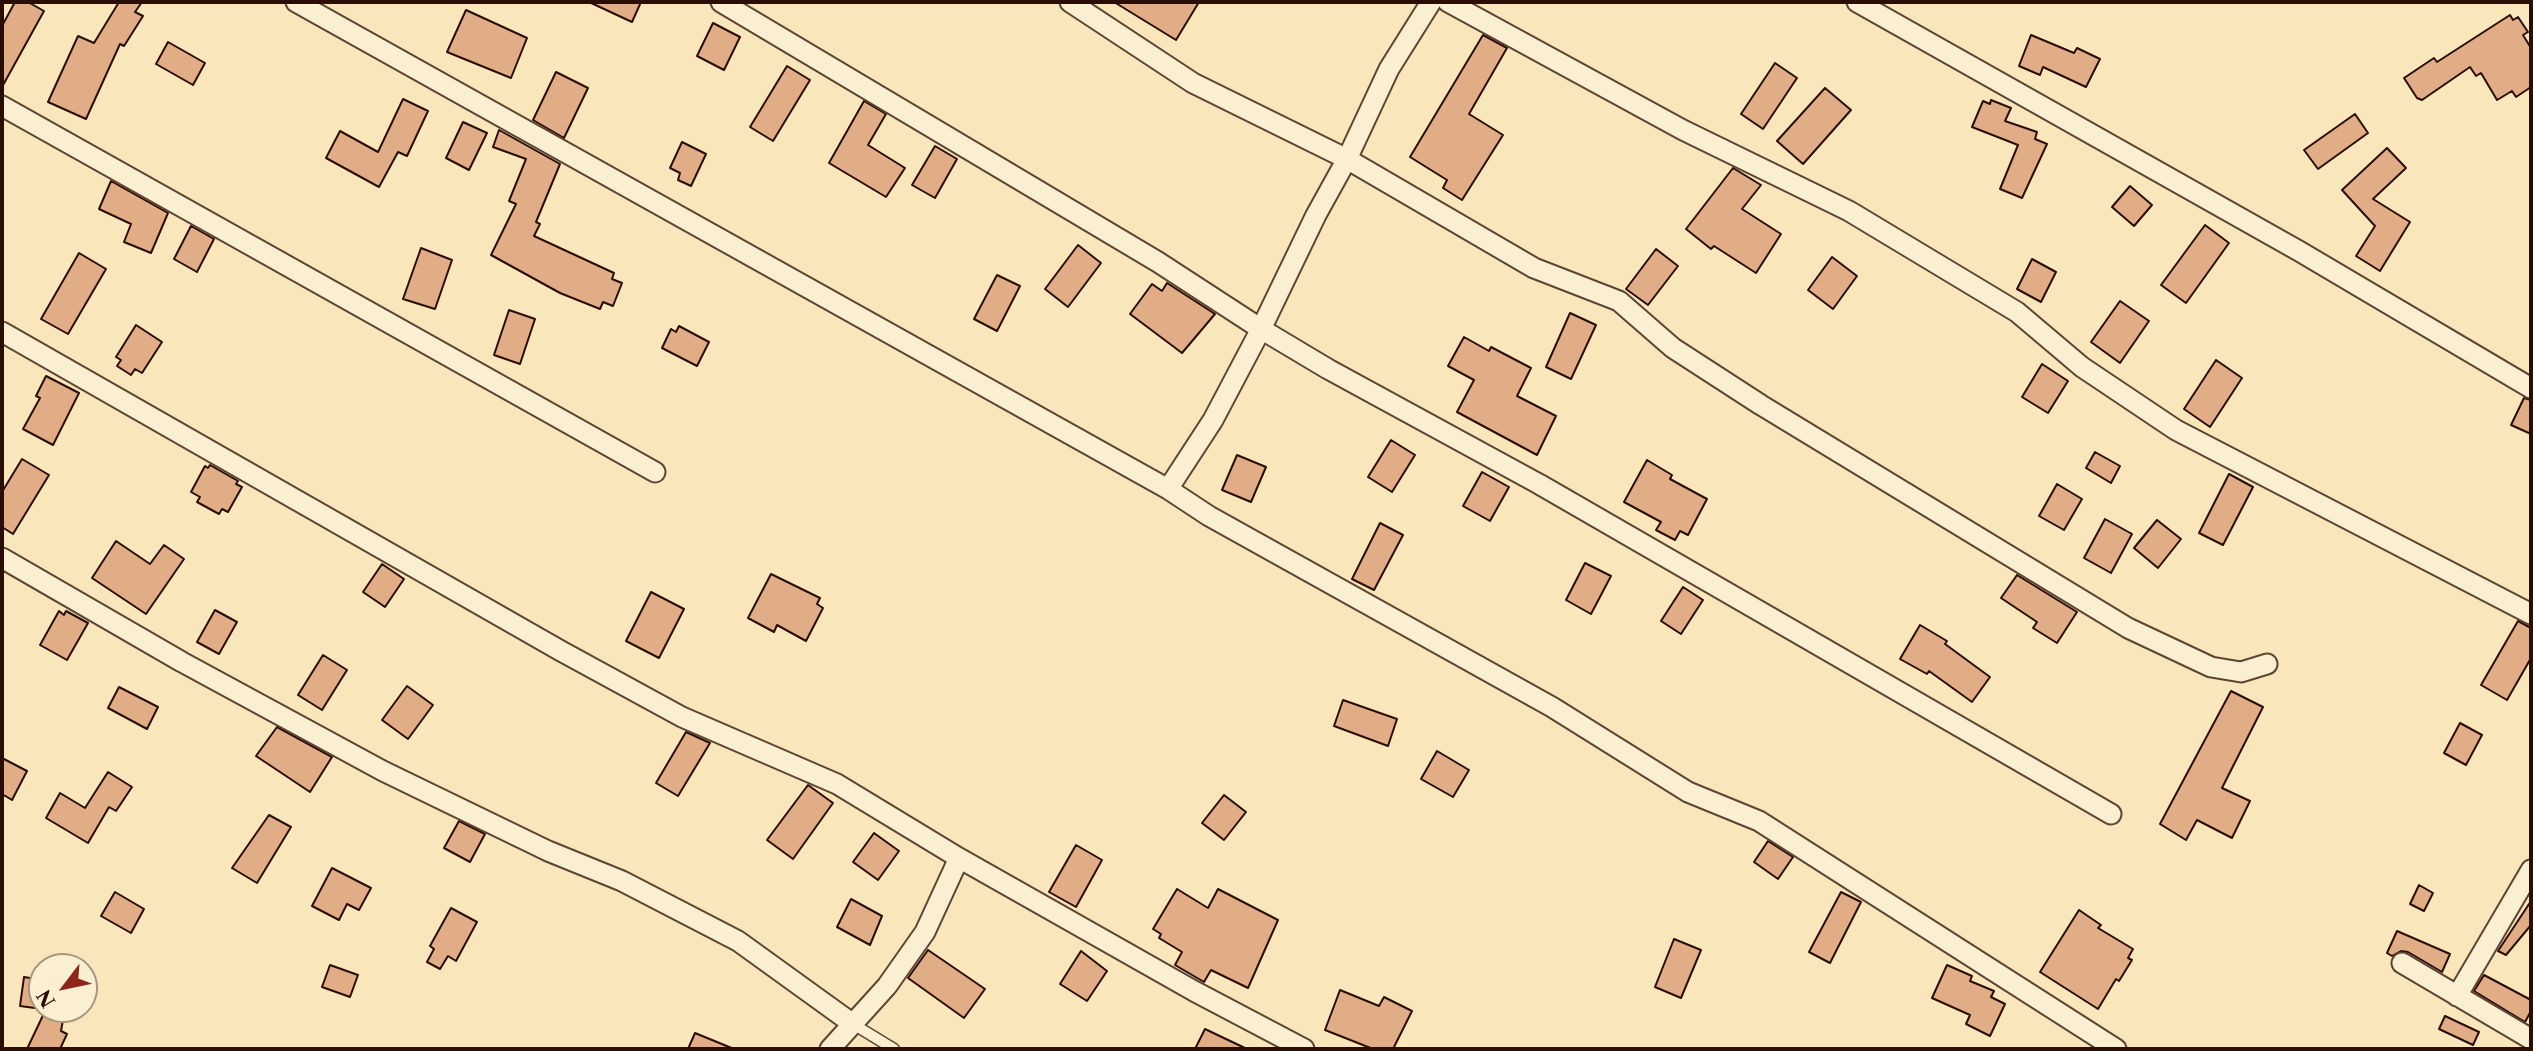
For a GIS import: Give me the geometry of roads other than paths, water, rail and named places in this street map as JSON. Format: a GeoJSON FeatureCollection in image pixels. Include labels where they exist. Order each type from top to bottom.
{"type":"FeatureCollection","features":[{"type":"Feature","properties":{"kind":"street"},"geometry":{"type":"LineString","coordinates":[[296,2],[1168,489],[1209,516],[1552,707],[1688,792],[1759,821],[2116,1049]]}},
{"type":"Feature","properties":{"kind":"street"},"geometry":{"type":"LineString","coordinates":[[721,2],[1158,262],[1328,369],[1550,491],[2111,814]]}},
{"type":"Feature","properties":{"kind":"street"},"geometry":{"type":"LineString","coordinates":[[1070,2],[1193,83],[1348,159],[1534,268],[1619,301],[1673,348],[1761,405],[2128,628],[2211,667],[2241,672],[2267,664]]}},
{"type":"Feature","properties":{"kind":"street"},"geometry":{"type":"LineString","coordinates":[[1168,489],[1213,420],[1316,215],[1348,159],[1388,69],[1431,2]]}},
{"type":"Feature","properties":{"kind":"street"},"geometry":{"type":"LineString","coordinates":[[1448,2],[1683,130],[1849,211],[2017,312],[2082,367],[2176,430],[2531,614]]}},
{"type":"Feature","properties":{"kind":"street"},"geometry":{"type":"LineString","coordinates":[[1859,2],[2299,251],[2531,388]]}},
{"type":"Feature","properties":{"kind":"street"},"geometry":{"type":"LineString","coordinates":[[2,106],[655,472]]}},
{"type":"Feature","properties":{"kind":"street"},"geometry":{"type":"LineString","coordinates":[[2,332],[622,684],[682,717],[837,784],[960,858],[1194,991],[1304,1049]]}},
{"type":"Feature","properties":{"kind":"street"},"geometry":{"type":"LineString","coordinates":[[2,558],[182,662],[383,771],[548,851],[622,881],[738,941],[853,1024]]}},
{"type":"Feature","properties":{"kind":"street"},"geometry":{"type":"LineString","coordinates":[[830,1049],[887,986],[925,932],[960,858]]}},
{"type":"Feature","properties":{"kind":"street"},"geometry":{"type":"LineString","coordinates":[[2457,996],[2531,870]]}},
{"type":"Feature","properties":{"kind":"street"},"geometry":{"type":"LineString","coordinates":[[2402,963],[2531,1040]]}},
{"type":"Feature","properties":{"kind":"lane"},"geometry":{"type":"LineString","coordinates":[[853,1024],[894,1049]]}}]}
